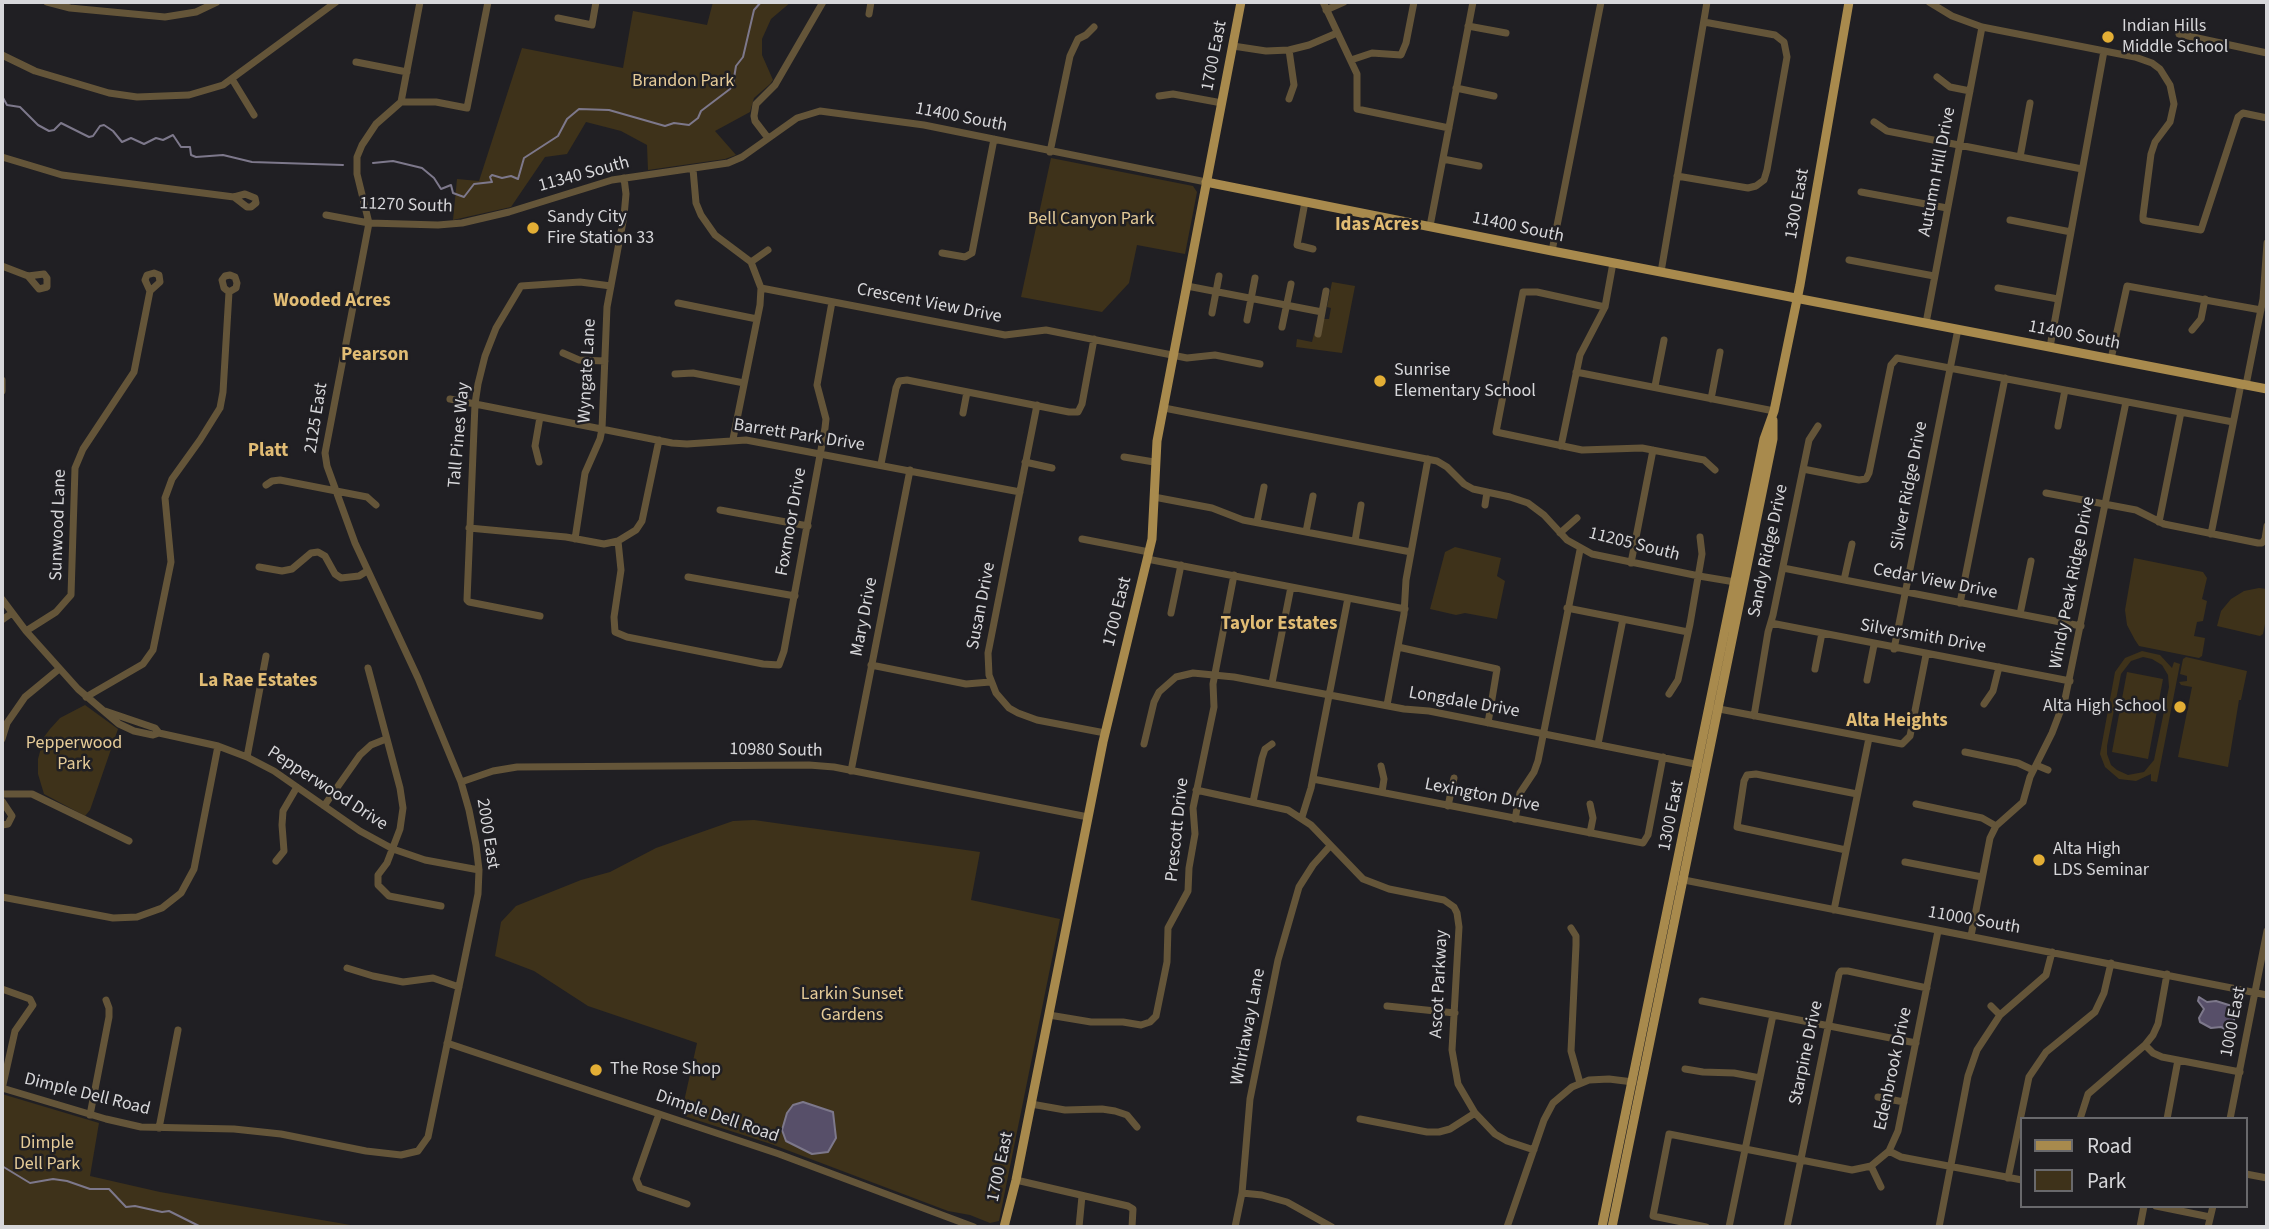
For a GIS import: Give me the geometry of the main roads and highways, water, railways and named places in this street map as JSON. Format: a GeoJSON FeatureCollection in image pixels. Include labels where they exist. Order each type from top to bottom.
{"type":"FeatureCollection","features":[{"type":"Feature","properties":{"kind":"main road","name":"1700 East"},"geometry":{"type":"LineString","coordinates":[[1004,1227],[1016,1181],[1105,733],[1154,525],[1154,462],[1241,2]]}},
{"type":"Feature","properties":{"kind":"main road","name":"1300 East"},"geometry":{"type":"LineString","coordinates":[[1612,1227],[1703,766],[1735,582],[1764,439],[1774,411],[1797,298],[1849,2]]}},
{"type":"Feature","properties":{"kind":"main road","name":"11400 South"},"geometry":{"type":"LineString","coordinates":[[1206,182],[2267,389]]}},
{"type":"Feature","properties":{"kind":"main road","name":"1300 East"},"geometry":{"type":"LineString","coordinates":[[1714,708],[1773,439],[1774,411]]}},
{"type":"Feature","properties":{"kind":"main road","name":"1300 East"},"geometry":{"type":"LineString","coordinates":[[1602,1227],[1680,879]]}},
{"type":"Feature","properties":{"kind":"main road"},"geometry":{"type":"LineString","coordinates":[[1632,1133],[1637,1088],[1633,1082]]}},
{"type":"Feature","properties":{"kind":"waterway"},"geometry":{"type":"LineString","coordinates":[[373,163],[393,161],[422,168],[434,178],[441,189],[451,185],[453,193],[464,197],[474,184],[492,182],[492,175],[518,179],[524,158],[558,136],[567,119],[579,109],[609,110],[665,126],[674,123],[689,125],[733,84],[736,66],[743,57],[754,10],[761,2]]}},
{"type":"Feature","properties":{"kind":"waterway"},"geometry":{"type":"LineString","coordinates":[[2,96],[7,105],[20,107],[38,125],[49,131],[61,123],[89,137],[104,125],[122,142],[131,138],[144,144],[156,138],[163,140],[173,135],[181,147],[190,147],[191,155],[196,157],[223,155],[252,162],[343,165]]}},
{"type":"Feature","properties":{"kind":"waterway"},"geometry":{"type":"LineString","coordinates":[[2,1166],[30,1183],[53,1179],[90,1189],[109,1189],[126,1207],[169,1211],[201,1227]]}},
{"type":"Feature","properties":{"kind":"place","name":"Indian Hills Middle School"},"geometry":{"type":"Point","coordinates":[2108,37]}},
{"type":"Feature","properties":{"kind":"place","name":"Sandy City Fire Station 33"},"geometry":{"type":"Point","coordinates":[533,228]}},
{"type":"Feature","properties":{"kind":"place","name":"Sunrise Elementary School"},"geometry":{"type":"Point","coordinates":[1380,381]}},
{"type":"Feature","properties":{"kind":"place","name":"Alta High School"},"geometry":{"type":"Point","coordinates":[2180,707]}},
{"type":"Feature","properties":{"kind":"place","name":"Alta High LDS Seminar"},"geometry":{"type":"Point","coordinates":[2039,860]}},
{"type":"Feature","properties":{"kind":"place","name":"The Rose Shop"},"geometry":{"type":"Point","coordinates":[596,1070]}},
{"type":"Feature","properties":{"kind":"district","name":"Idas Acres"},"geometry":{"type":"Point","coordinates":[1377,226]}},
{"type":"Feature","properties":{"kind":"district","name":"Wooded Acres"},"geometry":{"type":"Point","coordinates":[332,302]}},
{"type":"Feature","properties":{"kind":"district","name":"Pearson"},"geometry":{"type":"Point","coordinates":[375,356]}},
{"type":"Feature","properties":{"kind":"district","name":"Platt"},"geometry":{"type":"Point","coordinates":[268,452]}},
{"type":"Feature","properties":{"kind":"district","name":"Taylor Estates"},"geometry":{"type":"Point","coordinates":[1279,625]}},
{"type":"Feature","properties":{"kind":"district","name":"La Rae Estates"},"geometry":{"type":"Point","coordinates":[258,682]}},
{"type":"Feature","properties":{"kind":"district","name":"Alta Heights"},"geometry":{"type":"Point","coordinates":[1897,722]}},
{"type":"Feature","properties":{"kind":"park label","name":"Brandon Park"},"geometry":{"type":"Point","coordinates":[683,82]}},
{"type":"Feature","properties":{"kind":"park label","name":"Bell Canyon Park"},"geometry":{"type":"Point","coordinates":[1091,220]}},
{"type":"Feature","properties":{"kind":"park label","name":"Pepperwood Park"},"geometry":{"type":"Point","coordinates":[74,754]}},
{"type":"Feature","properties":{"kind":"park label","name":"Larkin Sunset Gardens"},"geometry":{"type":"Point","coordinates":[852,1005]}},
{"type":"Feature","properties":{"kind":"park label","name":"Dimple Dell Park"},"geometry":{"type":"Point","coordinates":[47,1154]}}]}
